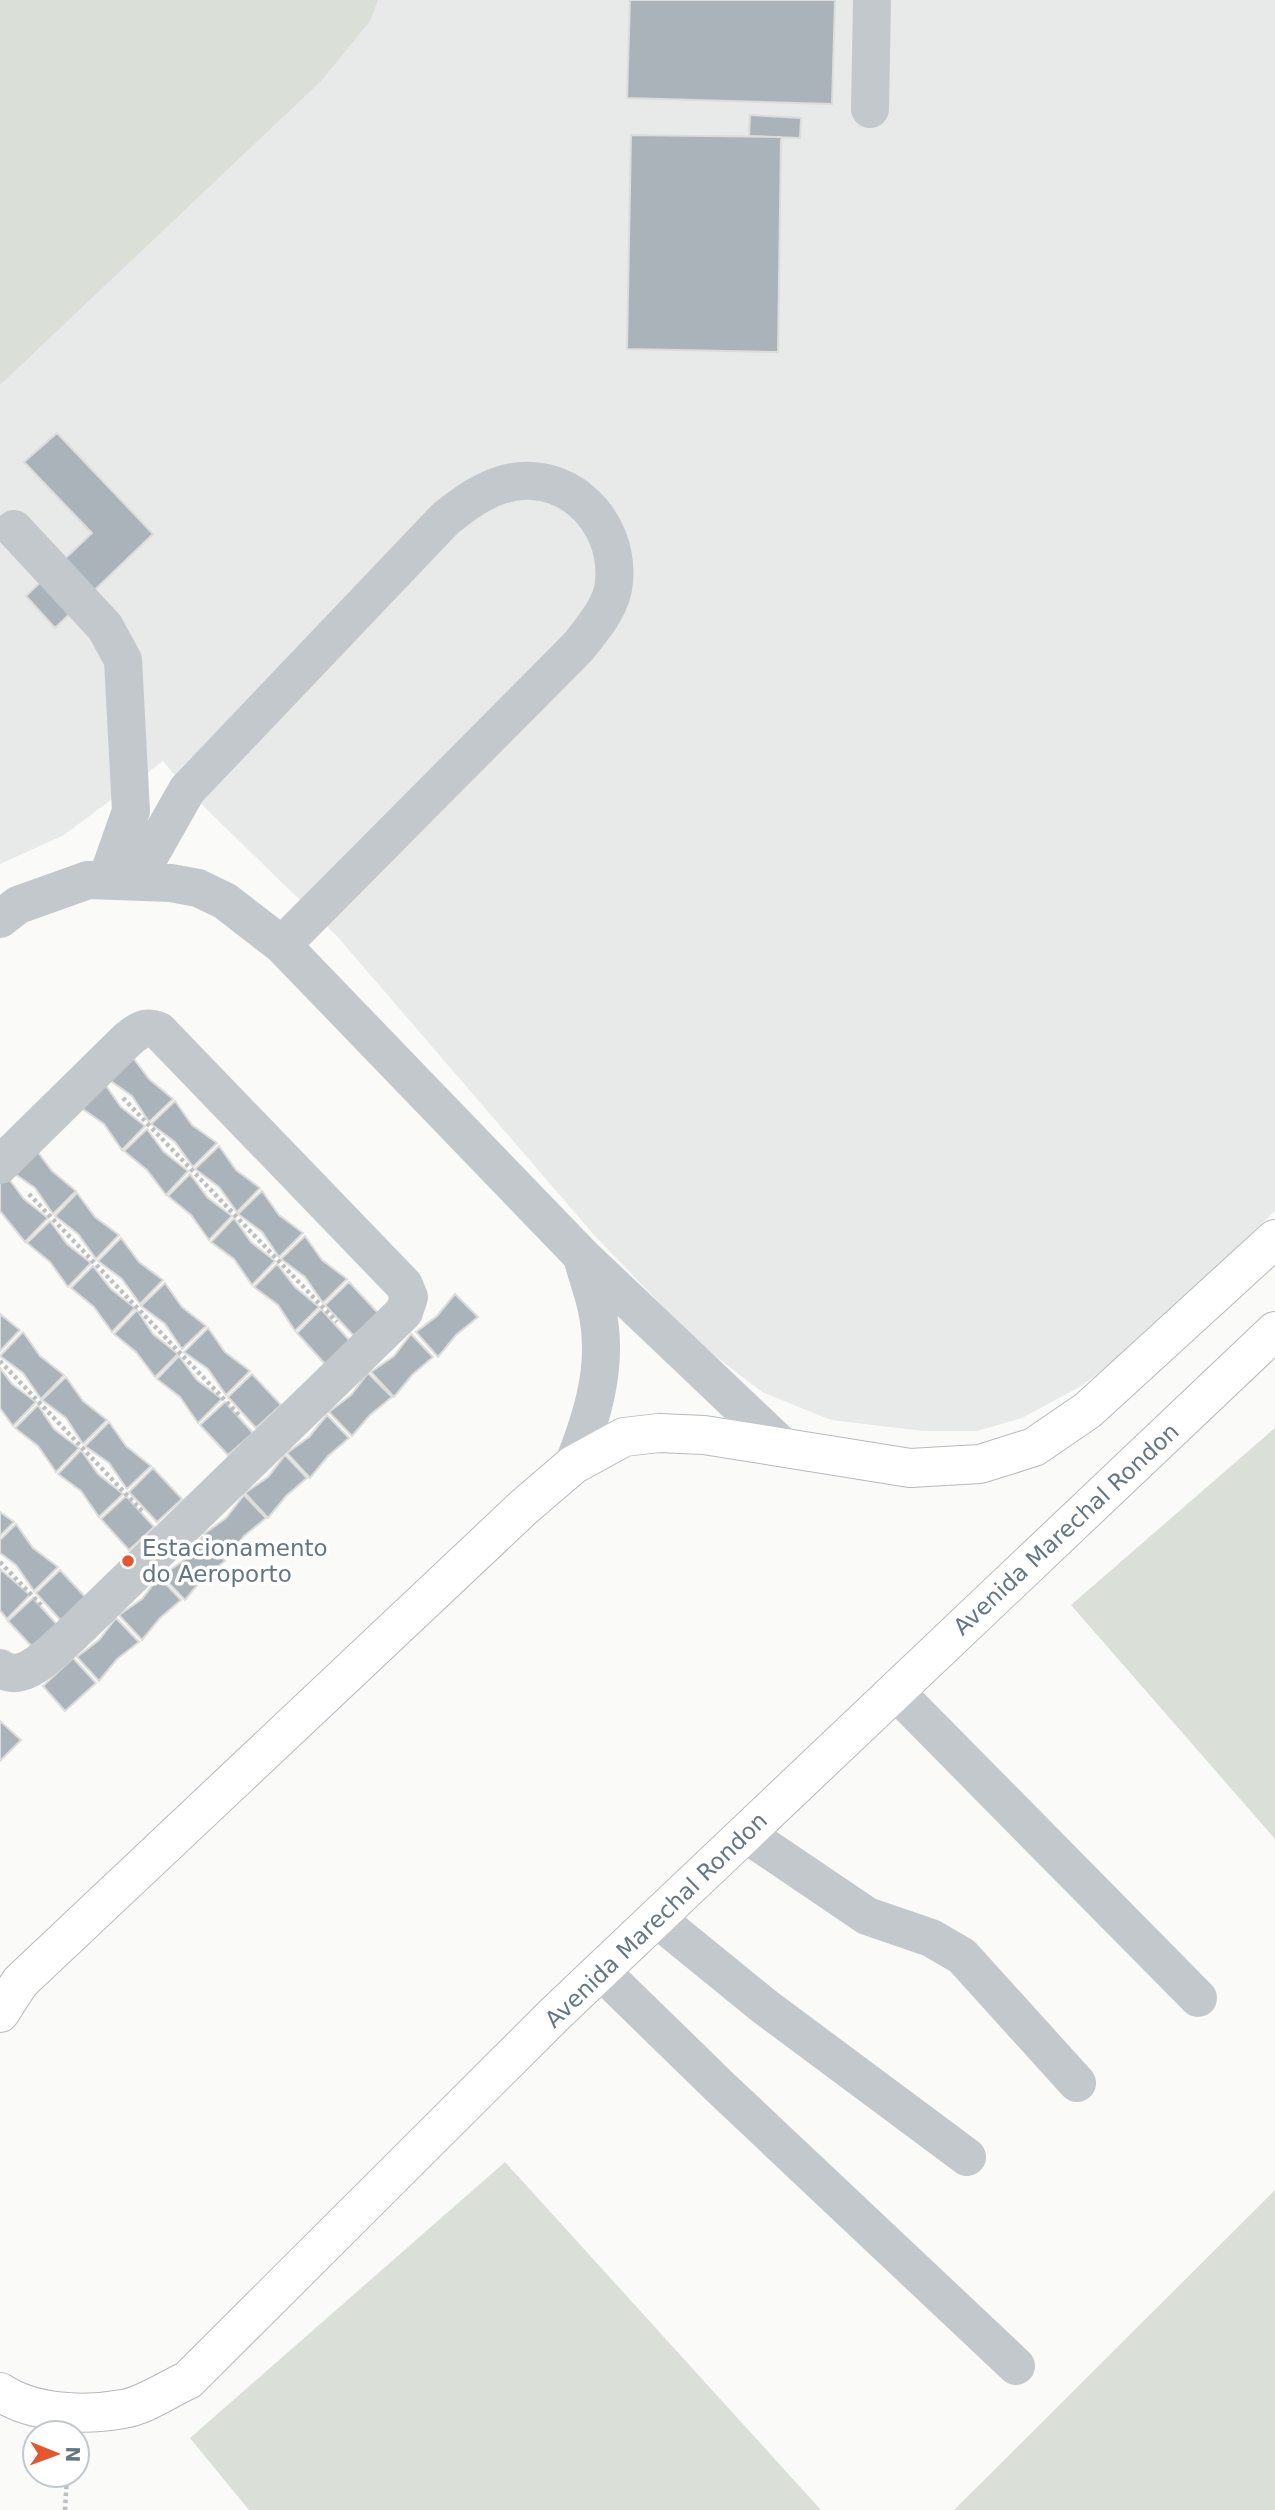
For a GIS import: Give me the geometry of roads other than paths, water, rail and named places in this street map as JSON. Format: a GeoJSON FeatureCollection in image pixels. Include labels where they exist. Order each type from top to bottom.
{"type":"FeatureCollection","features":[{"type":"Feature","properties":{"kind":"main road"},"geometry":{"type":"LineString","coordinates":[[7,1994],[524,1507],[573,1465],[624,1437],[659,1433],[704,1435],[911,1468],[980,1464],[1034,1447],[1088,1410],[1275,1239]]}},
{"type":"Feature","properties":{"kind":"main road","name":"Avenida Marechal Rondon"},"geometry":{"type":"LineString","coordinates":[[0,2392],[16,2402],[71,2412],[98,2411],[125,2409],[188,2380],[601,1971],[1275,1331]]}},
{"type":"Feature","properties":{"kind":"street"},"geometry":{"type":"LineString","coordinates":[[870,109],[872,0]]}},
{"type":"Feature","properties":{"kind":"street"},"geometry":{"type":"LineString","coordinates":[[121,880],[187,790],[446,518],[473,497],[502,485],[529,480],[558,486],[580,498],[600,520],[610,548],[614,582],[603,615],[569,657],[282,945]]}},
{"type":"Feature","properties":{"kind":"street"},"geometry":{"type":"LineString","coordinates":[[14,529],[104,627],[123,660],[131,811],[121,880]]}},
{"type":"Feature","properties":{"kind":"street"},"geometry":{"type":"LineString","coordinates":[[0,919],[18,905],[61,887],[88,880],[121,880],[198,888],[225,901],[282,945],[582,1256],[783,1447]]}},
{"type":"Feature","properties":{"kind":"street"},"geometry":{"type":"LineString","coordinates":[[0,1165],[142,1028],[159,1031],[404,1284],[409,1297],[404,1312],[70,1636],[21,1673],[10,1674],[0,1668]]}},
{"type":"Feature","properties":{"kind":"street"},"geometry":{"type":"LineString","coordinates":[[573,1465],[593,1417],[600,1366],[599,1316],[582,1256]]}},
{"type":"Feature","properties":{"kind":"street"},"geometry":{"type":"LineString","coordinates":[[895,1691],[1198,1998]]}},
{"type":"Feature","properties":{"kind":"street"},"geometry":{"type":"LineString","coordinates":[[746,1834],[867,1916],[932,1938],[962,1956],[1077,2083]]}},
{"type":"Feature","properties":{"kind":"street"},"geometry":{"type":"LineString","coordinates":[[656,1918],[764,2006],[967,2157]]}},
{"type":"Feature","properties":{"kind":"street"},"geometry":{"type":"LineString","coordinates":[[601,1971],[720,2087],[1017,2366]]}},
{"type":"Feature","properties":{"kind":"place","name":"Estacionamento do Aeroporto"},"geometry":{"type":"Point","coordinates":[128,1561]}}]}
